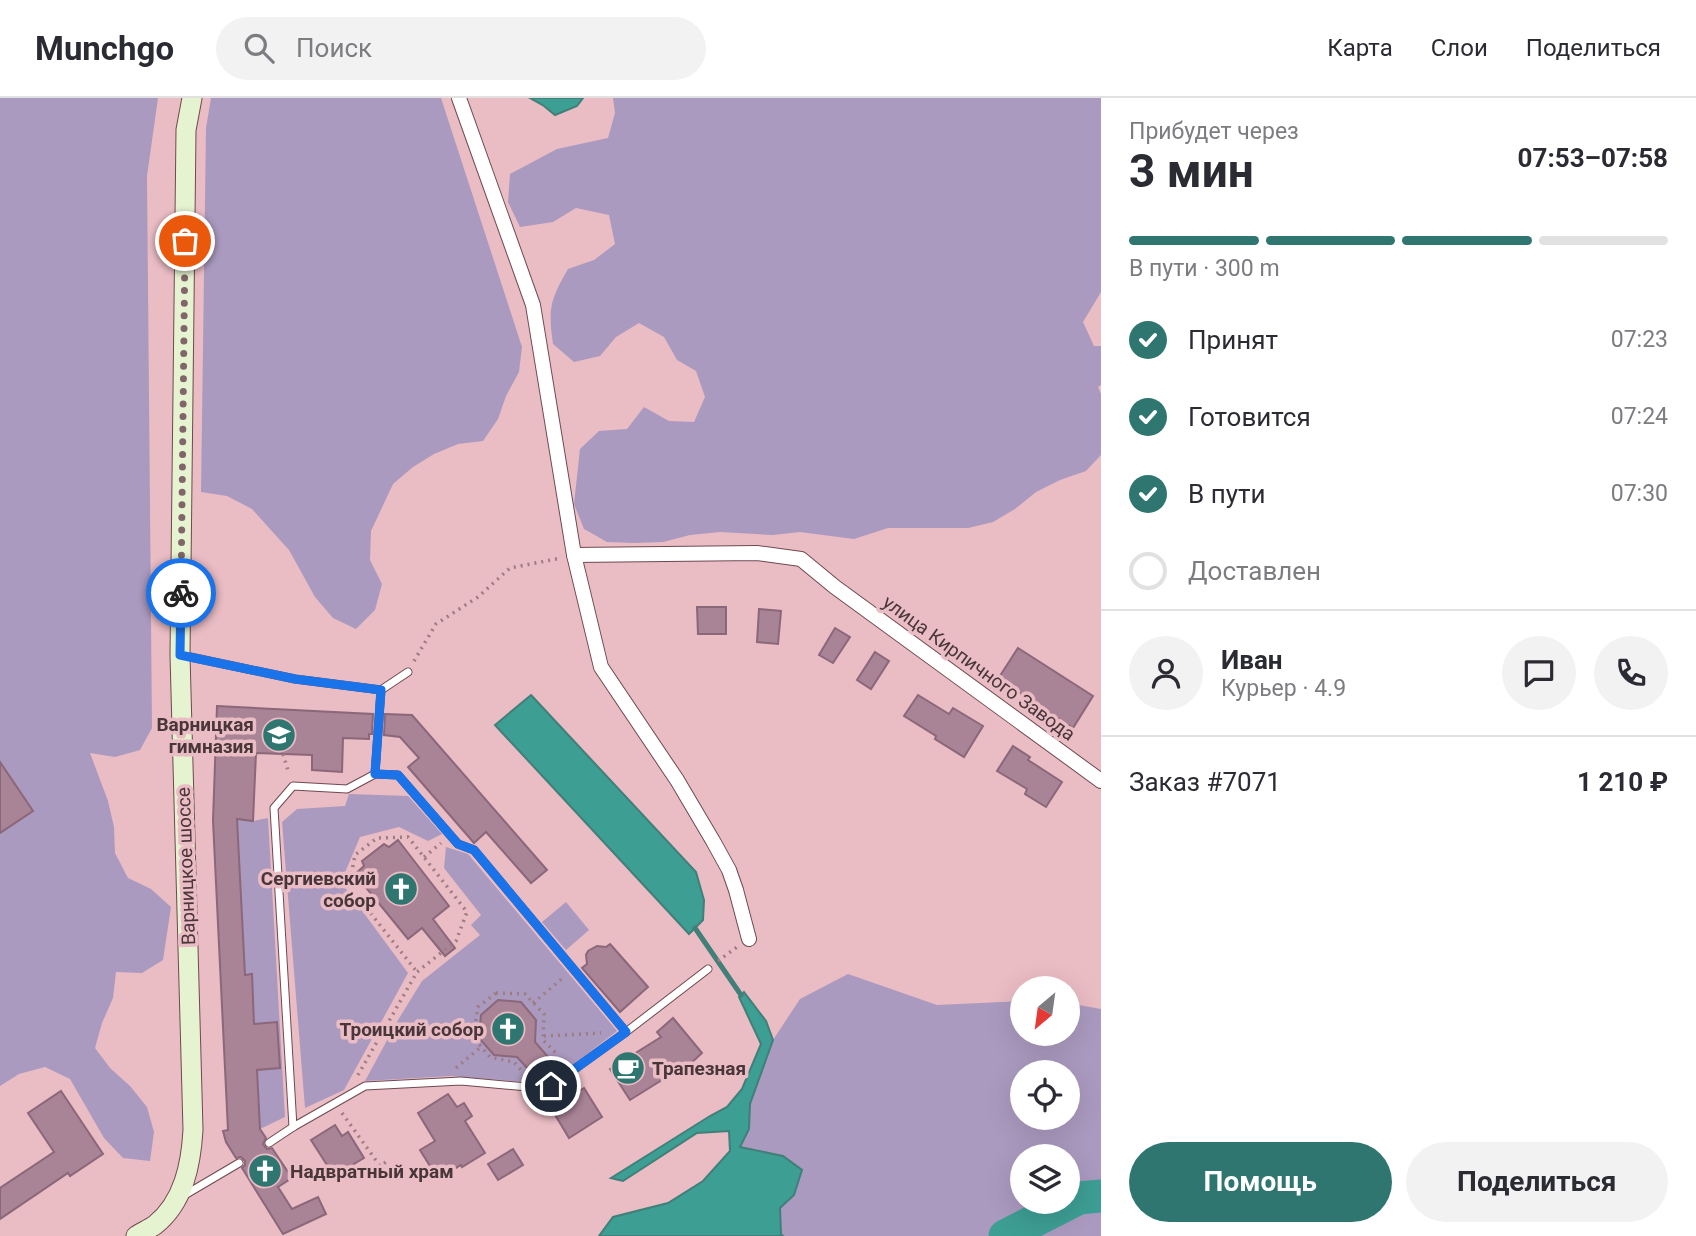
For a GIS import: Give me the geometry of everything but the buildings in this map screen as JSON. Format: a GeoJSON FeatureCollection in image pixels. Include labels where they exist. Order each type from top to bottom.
{"type":"FeatureCollection","features":[{"type":"Feature","properties":{"kind":"street","name":"Варницкое шоссе"},"geometry":{"type":"LineString","coordinates":[[136,1236],[156,1224],[176,1200],[188,1170],[193,1130],[180,655],[186,130],[192,98]]}},
{"type":"Feature","properties":{"kind":"street"},"geometry":{"type":"LineString","coordinates":[[459,98],[533,304],[574,555],[601,667],[677,780],[729,870],[749,939]]}},
{"type":"Feature","properties":{"kind":"street","name":"улица Кирпичного Завода"},"geometry":{"type":"LineString","coordinates":[[574,555],[757,553],[801,559],[835,587],[1101,781]]}},
{"type":"Feature","properties":{"kind":"lane"},"geometry":{"type":"LineString","coordinates":[[180,655],[295,679],[381,690],[408,672]]}},
{"type":"Feature","properties":{"kind":"lane"},"geometry":{"type":"LineString","coordinates":[[375,774],[381,690]]}},
{"type":"Feature","properties":{"kind":"lane"},"geometry":{"type":"LineString","coordinates":[[293,1127],[275,808],[293,786],[347,789],[375,774],[398,775],[458,844],[474,850],[626,1032]]}},
{"type":"Feature","properties":{"kind":"lane"},"geometry":{"type":"LineString","coordinates":[[269,1143],[365,1086],[461,1081],[538,1088],[551,1086],[708,969]]}},
{"type":"Feature","properties":{"kind":"lane"},"geometry":{"type":"LineString","coordinates":[[176,1200],[239,1163]]}},
{"type":"Feature","properties":{"kind":"path"},"geometry":{"type":"LineString","coordinates":[[408,672],[436,624],[478,597],[510,568],[574,555]]}},
{"type":"Feature","properties":{"kind":"path"},"geometry":{"type":"LineString","coordinates":[[283,754],[293,786]]}},
{"type":"Feature","properties":{"kind":"path"},"geometry":{"type":"LineString","coordinates":[[346,1097],[417,972],[456,941],[467,912],[408,837],[377,838],[355,855],[349,886],[417,972]]}},
{"type":"Feature","properties":{"kind":"path"},"geometry":{"type":"LineString","coordinates":[[424,857],[436,848]]}},
{"type":"Feature","properties":{"kind":"path"},"geometry":{"type":"LineString","coordinates":[[533,1003],[574,969]]}},
{"type":"Feature","properties":{"kind":"path"},"geometry":{"type":"LineString","coordinates":[[496,993],[525,994],[533,1003],[544,1014],[543,1040],[556,1053],[553,1066],[537,1079],[523,1072],[514,1062],[490,1058],[473,1037],[478,1007],[496,993]]}},
{"type":"Feature","properties":{"kind":"path"},"geometry":{"type":"LineString","coordinates":[[544,1036],[626,1032]]}},
{"type":"Feature","properties":{"kind":"path"},"geometry":{"type":"LineString","coordinates":[[438,1082],[481,1047]]}},
{"type":"Feature","properties":{"kind":"path"},"geometry":{"type":"LineString","coordinates":[[334,1103],[380,1166],[386,1162]]}},
{"type":"Feature","properties":{"kind":"path"},"geometry":{"type":"LineString","coordinates":[[352,1138],[357,1134]]}},
{"type":"Feature","properties":{"kind":"shaded area"},"geometry":{"type":"Polygon","coordinates":[[[0,98],[158,98],[147,176],[152,728],[140,750],[115,757],[90,753],[108,801],[114,827],[115,853],[128,878],[151,889],[171,907],[163,960],[142,973],[116,972],[113,998],[95,1048],[147,1107],[154,1132],[150,1161],[123,1158],[104,1138],[70,1079],[45,1067],[19,1074],[0,1086],[0,98]]]}},
{"type":"Feature","properties":{"kind":"shaded area"},"geometry":{"type":"Polygon","coordinates":[[[211,98],[441,98],[522,347],[519,372],[498,419],[483,441],[458,444],[434,454],[393,484],[371,531],[370,560],[382,584],[375,610],[356,629],[333,618],[315,597],[289,550],[252,509],[227,496],[201,492],[206,128],[211,98]]]}},
{"type":"Feature","properties":{"kind":"shaded area"},"geometry":{"type":"Polygon","coordinates":[[[613,98],[1101,98],[1101,292],[1083,322],[1094,346],[1101,346],[1101,385],[1098,387],[1101,394],[1101,455],[1086,471],[1036,492],[993,522],[968,528],[888,528],[854,539],[800,532],[773,535],[720,532],[690,535],[663,542],[634,543],[607,542],[584,529],[574,504],[580,449],[599,431],[627,429],[644,407],[669,421],[694,422],[705,397],[696,371],[677,360],[664,337],[639,323],[616,337],[600,356],[574,362],[553,344],[551,313],[557,289],[568,269],[594,260],[615,244],[609,215],[576,208],[553,222],[520,227],[508,202],[510,174],[557,149],[608,138],[615,113],[613,98]]]}},
{"type":"Feature","properties":{"kind":"shaded area"},"geometry":{"type":"Polygon","coordinates":[[[349,794],[408,796],[442,834],[428,841],[399,827],[360,837],[341,882],[408,973],[344,1090],[305,1108],[282,822],[297,809],[345,806],[349,794]]]}},
{"type":"Feature","properties":{"kind":"shaded area"},"geometry":{"type":"Polygon","coordinates":[[[268,818],[285,1117],[260,1129],[257,1070],[280,1068],[277,1023],[254,1024],[252,975],[245,975],[237,819],[253,821],[268,818]]]}},
{"type":"Feature","properties":{"kind":"shaded area"},"geometry":{"type":"Polygon","coordinates":[[[446,847],[468,854],[617,1031],[548,1084],[451,1076],[365,1081],[422,981],[480,935],[471,925],[481,915],[444,868],[446,847]]]}},
{"type":"Feature","properties":{"kind":"shaded area"},"geometry":{"type":"Polygon","coordinates":[[[566,902],[589,930],[566,950],[542,922],[566,902]]]}},
{"type":"Feature","properties":{"kind":"shaded area"},"geometry":{"type":"Polygon","coordinates":[[[848,974],[937,1005],[1010,1002],[1010,1046],[1080,1046],[1080,1005],[1101,1009],[1101,1236],[783,1236],[780,1208],[794,1195],[740,1147],[749,1129],[750,1104],[773,1040],[800,999],[848,974]]]}},
{"type":"Feature","properties":{"kind":"water"},"geometry":{"type":"Polygon","coordinates":[[[530,98],[583,98],[577,106],[555,115],[530,98]]]}},
{"type":"Feature","properties":{"kind":"water"},"geometry":{"type":"Polygon","coordinates":[[[531,695],[696,872],[704,900],[703,920],[689,934],[495,725],[531,695]]]}},
{"type":"Feature","properties":{"kind":"water"},"geometry":{"type":"Polygon","coordinates":[[[744,992],[766,1021],[773,1040],[750,1104],[749,1129],[740,1147],[783,1156],[802,1170],[794,1195],[780,1208],[783,1236],[599,1236],[613,1217],[668,1203],[703,1181],[730,1151],[729,1131],[697,1133],[623,1181],[611,1178],[727,1107],[742,1089],[761,1044],[739,997],[744,992]]]}},
{"type":"Feature","properties":{"kind":"waterway"},"geometry":{"type":"LineString","coordinates":[[695,928],[741,995]]}},
{"type":"Feature","properties":{"kind":"waterway"},"geometry":{"type":"LineString","coordinates":[[1005,1236],[1079,1198],[1101,1196]]}},
{"type":"Feature","properties":{"kind":"way so far"},"geometry":{"type":"LineString","coordinates":[[181,593],[185,241]]}},
{"type":"Feature","properties":{"kind":"place","name":"Варницкая гимназия"},"geometry":{"type":"Point","coordinates":[279,735]}},
{"type":"Feature","properties":{"kind":"place","name":"Сергиевский собор"},"geometry":{"type":"Point","coordinates":[401,889]}},
{"type":"Feature","properties":{"kind":"place","name":"Троицкий собор"},"geometry":{"type":"Point","coordinates":[508,1029]}},
{"type":"Feature","properties":{"kind":"place","name":"Трапезная"},"geometry":{"type":"Point","coordinates":[628,1068]}},
{"type":"Feature","properties":{"kind":"place","name":"Надвратный храм"},"geometry":{"type":"Point","coordinates":[265,1171]}},
{"type":"Feature","properties":{"kind":"route"},"geometry":{"type":"LineString","coordinates":[[181,593],[180,655],[295,679],[381,690],[375,774],[398,775],[458,844],[474,850],[626,1032],[551,1086]]}}]}
